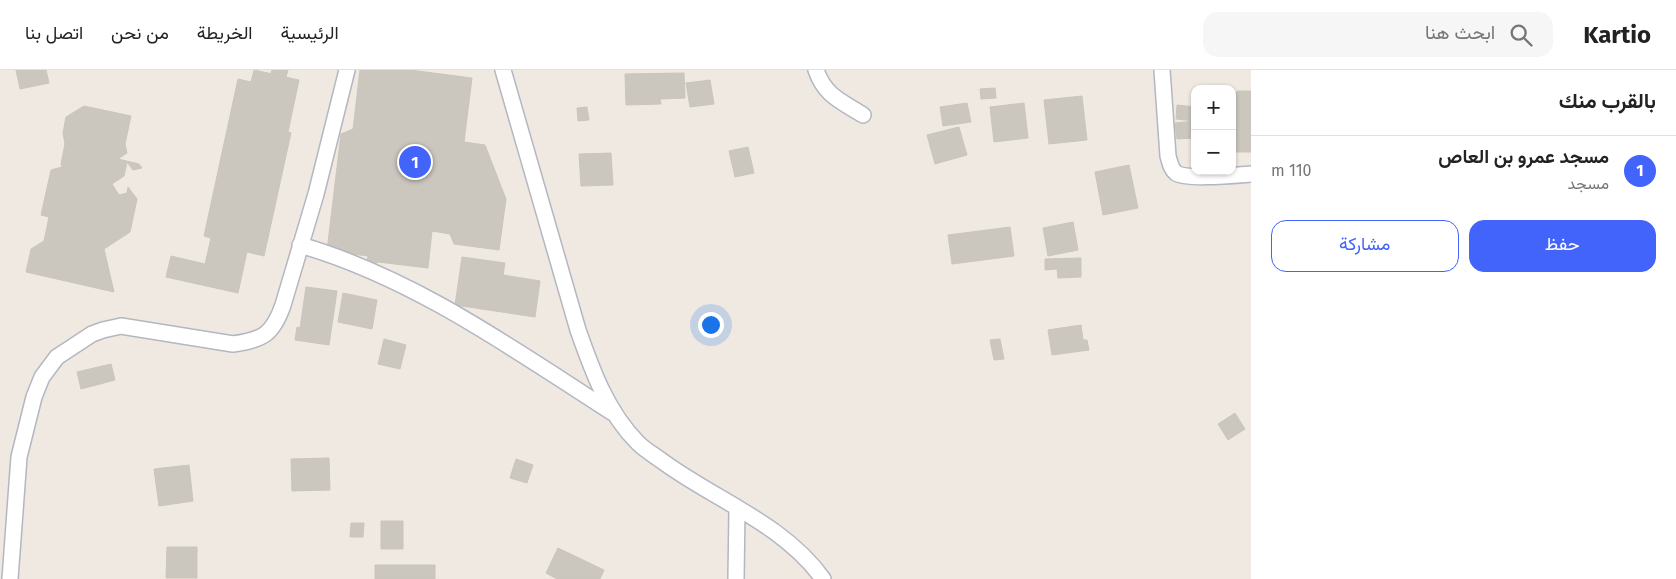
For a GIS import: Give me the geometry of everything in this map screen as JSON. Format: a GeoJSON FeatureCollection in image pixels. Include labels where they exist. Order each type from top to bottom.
{"type":"FeatureCollection","features":[{"type":"Feature","properties":{"kind":"street"},"geometry":{"type":"LineString","coordinates":[[10,579],[19,457],[34,397],[42,377],[50,364],[57,357],[92,334],[113,327],[138,328],[233,344],[262,338],[272,329],[279,318],[316,194],[348,70]]}},
{"type":"Feature","properties":{"kind":"street"},"geometry":{"type":"LineString","coordinates":[[504,70],[578,330],[604,397],[623,426],[639,444],[675,471],[790,544],[814,566],[823,579]]}},
{"type":"Feature","properties":{"kind":"street"},"geometry":{"type":"LineString","coordinates":[[816,70],[824,88],[832,96],[863,116]]}},
{"type":"Feature","properties":{"kind":"street"},"geometry":{"type":"LineString","coordinates":[[1162,70],[1168,156],[1171,168],[1178,174],[1189,177],[1251,174]]}},
{"type":"Feature","properties":{"kind":"street"},"geometry":{"type":"LineString","coordinates":[[300,245],[328,253],[364,268],[427,298],[616,415]]}},
{"type":"Feature","properties":{"kind":"street"},"geometry":{"type":"LineString","coordinates":[[736,579],[737,509]]}},
{"type":"Feature","properties":{"kind":"building"},"geometry":{"type":"Polygon","coordinates":[[[16,70],[46,70],[49,83],[20,89],[16,70]]]}},
{"type":"Feature","properties":{"kind":"building"},"geometry":{"type":"Polygon","coordinates":[[[254,70],[299,80],[288,132],[291,133],[264,256],[247,252],[238,293],[166,277],[171,256],[205,264],[211,238],[204,236],[238,79],[251,82],[254,70]]]}},
{"type":"Feature","properties":{"kind":"building"},"geometry":{"type":"Polygon","coordinates":[[[272,70],[288,70],[286,77],[271,73],[272,70]]]}},
{"type":"Feature","properties":{"kind":"building"},"geometry":{"type":"Polygon","coordinates":[[[360,70],[410,70],[472,78],[464,142],[485,145],[506,199],[499,250],[454,244],[450,234],[432,231],[428,268],[378,262],[374,264],[367,263],[368,256],[327,251],[341,134],[353,129],[360,70]]]}},
{"type":"Feature","properties":{"kind":"building"},"geometry":{"type":"Polygon","coordinates":[[[684,73],[685,98],[660,99],[661,104],[626,105],[625,74],[684,73]]]}},
{"type":"Feature","properties":{"kind":"building"},"geometry":{"type":"Polygon","coordinates":[[[710,80],[714,104],[690,107],[686,83],[710,80]]]}},
{"type":"Feature","properties":{"kind":"building"},"geometry":{"type":"Polygon","coordinates":[[[995,88],[996,98],[981,99],[980,89],[995,88]]]}},
{"type":"Feature","properties":{"kind":"building"},"geometry":{"type":"Polygon","coordinates":[[[1251,91],[1251,152],[1236,152],[1236,92],[1251,91]]]}},
{"type":"Feature","properties":{"kind":"building"},"geometry":{"type":"Polygon","coordinates":[[[1082,96],[1087,140],[1049,144],[1044,100],[1082,96]]]}},
{"type":"Feature","properties":{"kind":"building"},"geometry":{"type":"Polygon","coordinates":[[[967,103],[971,122],[943,126],[940,107],[967,103]]]}},
{"type":"Feature","properties":{"kind":"building"},"geometry":{"type":"Polygon","coordinates":[[[1024,103],[1028,138],[994,142],[990,107],[1024,103]]]}},
{"type":"Feature","properties":{"kind":"building"},"geometry":{"type":"Polygon","coordinates":[[[1177,105],[1191,107],[1191,121],[1176,119],[1177,105]]]}},
{"type":"Feature","properties":{"kind":"building"},"geometry":{"type":"Polygon","coordinates":[[[84,106],[131,116],[125,144],[127,153],[118,159],[139,164],[142,168],[133,170],[127,162],[124,176],[112,184],[119,195],[127,193],[128,187],[137,199],[130,232],[104,249],[114,292],[26,272],[31,249],[44,241],[49,217],[41,215],[51,170],[62,167],[65,144],[63,133],[66,117],[84,106]]]}},
{"type":"Feature","properties":{"kind":"building"},"geometry":{"type":"Polygon","coordinates":[[[587,107],[589,120],[578,121],[577,108],[587,107]]]}},
{"type":"Feature","properties":{"kind":"building"},"geometry":{"type":"Polygon","coordinates":[[[1191,121],[1191,138],[1177,139],[1175,123],[1191,121]]]}},
{"type":"Feature","properties":{"kind":"building"},"geometry":{"type":"Polygon","coordinates":[[[959,127],[967,155],[935,164],[927,135],[959,127]]]}},
{"type":"Feature","properties":{"kind":"building"},"geometry":{"type":"Polygon","coordinates":[[[748,147],[754,173],[735,177],[729,151],[748,147]]]}},
{"type":"Feature","properties":{"kind":"building"},"geometry":{"type":"Polygon","coordinates":[[[611,153],[613,185],[581,186],[579,154],[611,153]]]}},
{"type":"Feature","properties":{"kind":"building"},"geometry":{"type":"Polygon","coordinates":[[[1129,165],[1138,208],[1103,215],[1095,172],[1129,165]]]}},
{"type":"Feature","properties":{"kind":"building"},"geometry":{"type":"Polygon","coordinates":[[[1073,222],[1078,250],[1048,256],[1043,228],[1073,222]]]}},
{"type":"Feature","properties":{"kind":"building"},"geometry":{"type":"Polygon","coordinates":[[[1010,227],[1014,256],[952,264],[948,235],[1010,227]]]}},
{"type":"Feature","properties":{"kind":"building"},"geometry":{"type":"Polygon","coordinates":[[[462,257],[505,263],[503,275],[540,281],[535,317],[455,305],[462,257]]]}},
{"type":"Feature","properties":{"kind":"building"},"geometry":{"type":"Polygon","coordinates":[[[1081,258],[1081,277],[1058,278],[1057,269],[1045,270],[1045,259],[1081,258]]]}},
{"type":"Feature","properties":{"kind":"building"},"geometry":{"type":"Polygon","coordinates":[[[306,287],[337,291],[329,345],[295,340],[297,327],[300,328],[306,287]]]}},
{"type":"Feature","properties":{"kind":"building"},"geometry":{"type":"Polygon","coordinates":[[[343,293],[377,300],[372,329],[338,322],[343,293]]]}},
{"type":"Feature","properties":{"kind":"building"},"geometry":{"type":"Polygon","coordinates":[[[1081,325],[1083,340],[1087,340],[1089,350],[1052,355],[1048,330],[1081,325]]]}},
{"type":"Feature","properties":{"kind":"building"},"geometry":{"type":"Polygon","coordinates":[[[384,339],[406,345],[400,369],[378,364],[384,339]]]}},
{"type":"Feature","properties":{"kind":"building"},"geometry":{"type":"Polygon","coordinates":[[[1000,339],[1004,359],[994,360],[990,340],[1000,339]]]}},
{"type":"Feature","properties":{"kind":"building"},"geometry":{"type":"Polygon","coordinates":[[[111,364],[115,380],[81,389],[77,372],[111,364]]]}},
{"type":"Feature","properties":{"kind":"building"},"geometry":{"type":"Polygon","coordinates":[[[1235,413],[1245,429],[1228,440],[1218,424],[1235,413]]]}},
{"type":"Feature","properties":{"kind":"building"},"geometry":{"type":"Polygon","coordinates":[[[329,458],[330,490],[292,491],[291,459],[329,458]]]}},
{"type":"Feature","properties":{"kind":"building"},"geometry":{"type":"Polygon","coordinates":[[[516,459],[533,465],[527,483],[510,478],[516,459]]]}},
{"type":"Feature","properties":{"kind":"building"},"geometry":{"type":"Polygon","coordinates":[[[189,465],[193,501],[159,506],[154,469],[189,465]]]}},
{"type":"Feature","properties":{"kind":"building"},"geometry":{"type":"Polygon","coordinates":[[[381,521],[403,521],[403,549],[381,549],[381,521]]]}},
{"type":"Feature","properties":{"kind":"building"},"geometry":{"type":"Polygon","coordinates":[[[351,523],[364,523],[363,537],[350,537],[351,523]]]}},
{"type":"Feature","properties":{"kind":"building"},"geometry":{"type":"Polygon","coordinates":[[[167,547],[197,547],[197,578],[166,578],[167,547]]]}},
{"type":"Feature","properties":{"kind":"building"},"geometry":{"type":"Polygon","coordinates":[[[558,548],[604,570],[600,579],[557,579],[546,573],[558,548]]]}},
{"type":"Feature","properties":{"kind":"building"},"geometry":{"type":"Polygon","coordinates":[[[375,565],[435,565],[435,579],[375,579],[375,565]]]}},
{"type":"Feature","properties":{"kind":"place","name":"مسجد عمرو بن العاص"},"geometry":{"type":"Point","coordinates":[415,162]}}]}
